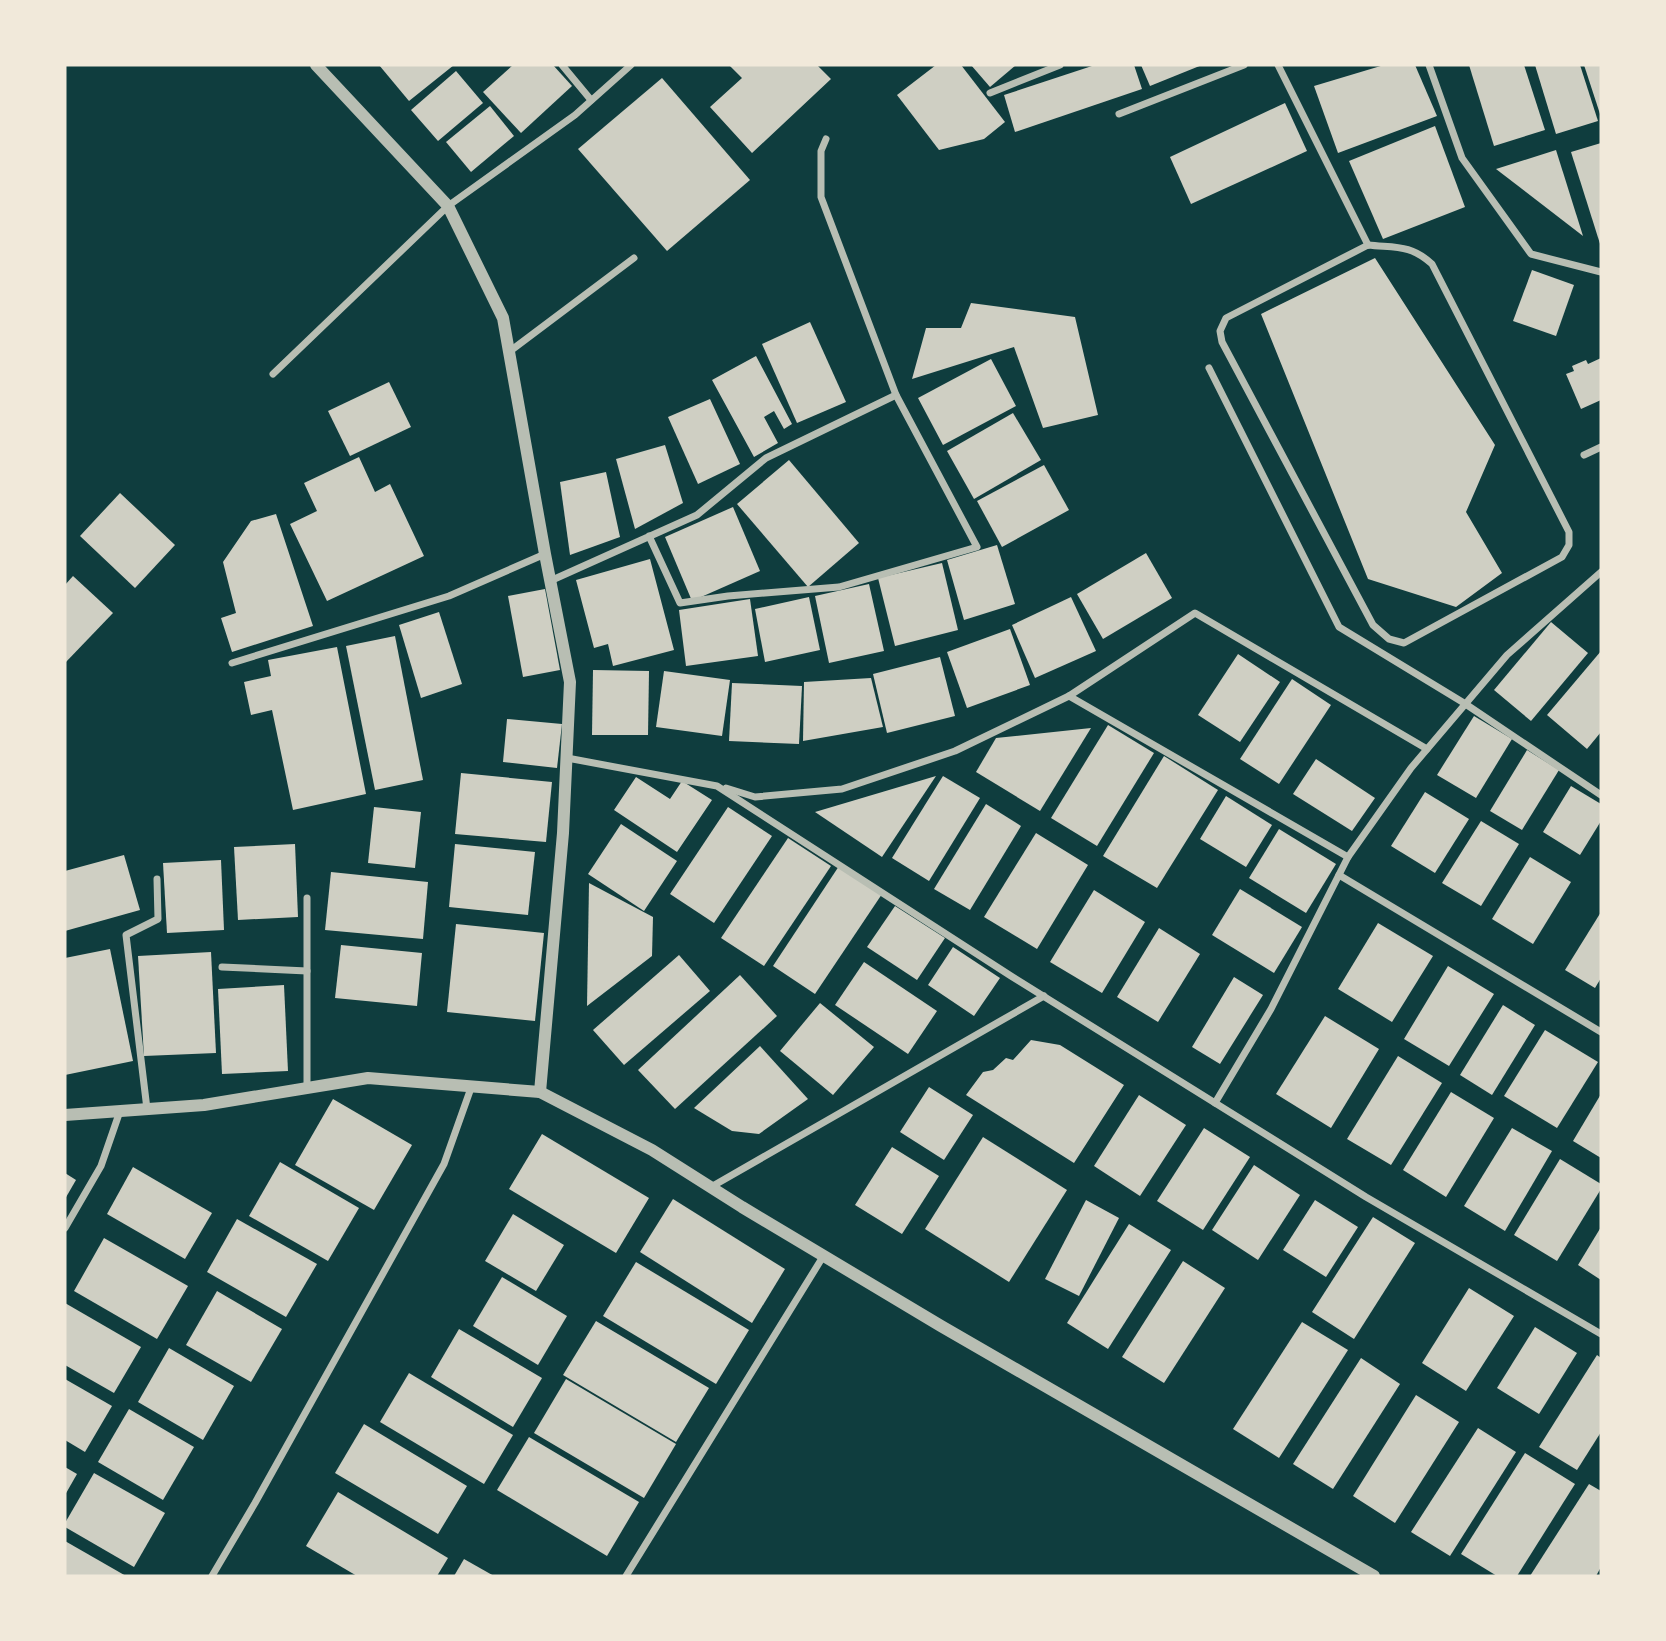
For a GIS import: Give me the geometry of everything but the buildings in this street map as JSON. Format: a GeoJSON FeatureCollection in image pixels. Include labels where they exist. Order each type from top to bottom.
{"type":"FeatureCollection","features":[{"type":"Feature","properties":{"kind":"street"},"geometry":{"type":"LineString","coordinates":[[316,65],[448,206],[503,318],[570,682],[563,833],[540,1093]]}},
{"type":"Feature","properties":{"kind":"street"},"geometry":{"type":"LineString","coordinates":[[562,65],[591,100]]}},
{"type":"Feature","properties":{"kind":"street"},"geometry":{"type":"LineString","coordinates":[[273,374],[448,206],[575,115],[631,65]]}},
{"type":"Feature","properties":{"kind":"street"},"geometry":{"type":"LineString","coordinates":[[990,93],[1060,65]]}},
{"type":"Feature","properties":{"kind":"street"},"geometry":{"type":"LineString","coordinates":[[1119,114],[1244,65]]}},
{"type":"Feature","properties":{"kind":"street"},"geometry":{"type":"LineString","coordinates":[[1278,65],[1368,245]]}},
{"type":"Feature","properties":{"kind":"street"},"geometry":{"type":"LineString","coordinates":[[1429,65],[1462,158],[1531,254],[1601,272]]}},
{"type":"Feature","properties":{"kind":"street"},"geometry":{"type":"LineString","coordinates":[[649,536],[680,603],[839,587],[977,547],[896,395],[821,197],[821,151],[826,139]]}},
{"type":"Feature","properties":{"kind":"street"},"geometry":{"type":"LineString","coordinates":[[1368,245],[1406,248],[1419,252],[1432,264],[1569,532],[1569,545],[1562,557],[1404,643],[1389,639],[1373,625],[1222,342],[1220,331],[1226,318],[1368,245]]}},
{"type":"Feature","properties":{"kind":"street"},"geometry":{"type":"LineString","coordinates":[[509,352],[634,258]]}},
{"type":"Feature","properties":{"kind":"street"},"geometry":{"type":"LineString","coordinates":[[1209,368],[1339,627],[1464,703],[1601,794]]}},
{"type":"Feature","properties":{"kind":"street"},"geometry":{"type":"LineString","coordinates":[[550,581],[697,515],[766,458],[896,395]]}},
{"type":"Feature","properties":{"kind":"street"},"geometry":{"type":"LineString","coordinates":[[1584,455],[1601,447]]}},
{"type":"Feature","properties":{"kind":"street"},"geometry":{"type":"LineString","coordinates":[[232,663],[449,596],[545,554]]}},
{"type":"Feature","properties":{"kind":"street"},"geometry":{"type":"LineString","coordinates":[[1215,1103],[1270,1009],[1348,857],[1411,768],[1507,655],[1601,572]]}},
{"type":"Feature","properties":{"kind":"street"},"geometry":{"type":"LineString","coordinates":[[567,758],[717,786],[755,797],[842,789],[955,751],[1069,696],[1195,613],[1427,749]]}},
{"type":"Feature","properties":{"kind":"street"},"geometry":{"type":"LineString","coordinates":[[1069,696],[1348,857]]}},
{"type":"Feature","properties":{"kind":"street"},"geometry":{"type":"LineString","coordinates":[[717,786],[1044,996],[1366,1197],[1601,1334]]}},
{"type":"Feature","properties":{"kind":"street"},"geometry":{"type":"LineString","coordinates":[[1339,875],[1601,1032]]}},
{"type":"Feature","properties":{"kind":"street"},"geometry":{"type":"LineString","coordinates":[[147,1109],[126,935],[158,919],[157,879]]}},
{"type":"Feature","properties":{"kind":"street"},"geometry":{"type":"LineString","coordinates":[[307,898],[307,1088]]}},
{"type":"Feature","properties":{"kind":"street"},"geometry":{"type":"LineString","coordinates":[[222,967],[307,971]]}},
{"type":"Feature","properties":{"kind":"street"},"geometry":{"type":"LineString","coordinates":[[711,1187],[1044,996]]}},
{"type":"Feature","properties":{"kind":"street"},"geometry":{"type":"LineString","coordinates":[[65,1115],[204,1105],[368,1079],[540,1093],[652,1150],[824,1255],[1374,1576]]}},
{"type":"Feature","properties":{"kind":"street"},"geometry":{"type":"LineString","coordinates":[[212,1576],[444,1164],[471,1088]]}},
{"type":"Feature","properties":{"kind":"street"},"geometry":{"type":"LineString","coordinates":[[65,1228],[101,1166],[120,1111]]}},
{"type":"Feature","properties":{"kind":"street"},"geometry":{"type":"LineString","coordinates":[[626,1576],[824,1255]]}}]}
